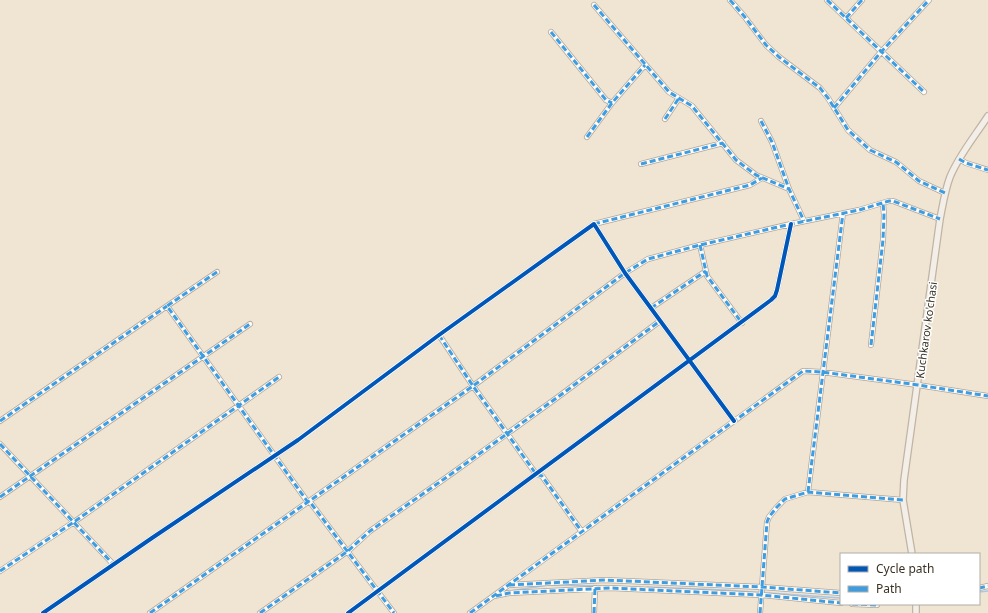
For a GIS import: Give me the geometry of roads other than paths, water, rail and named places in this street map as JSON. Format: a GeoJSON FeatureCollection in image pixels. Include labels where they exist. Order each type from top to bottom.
{"type":"FeatureCollection","features":[{"type":"Feature","properties":{"kind":"main road","name":"Kuchkarov ko'chasi"},"geometry":{"type":"LineString","coordinates":[[912,553],[903,500],[904,480],[940,219],[950,177],[959,159],[988,116]]}},
{"type":"Feature","properties":{"kind":"street"},"geometry":{"type":"LineString","coordinates":[[730,0],[766,45],[778,57],[820,88],[848,130],[870,150],[896,162],[919,181],[945,193]]}},
{"type":"Feature","properties":{"kind":"street"},"geometry":{"type":"LineString","coordinates":[[827,0],[924,92]]}},
{"type":"Feature","properties":{"kind":"street"},"geometry":{"type":"LineString","coordinates":[[846,18],[862,0]]}},
{"type":"Feature","properties":{"kind":"street"},"geometry":{"type":"LineString","coordinates":[[834,108],[881,52],[929,0]]}},
{"type":"Feature","properties":{"kind":"street"},"geometry":{"type":"LineString","coordinates":[[594,4],[669,92],[692,106],[723,142],[736,160],[756,175],[789,189]]}},
{"type":"Feature","properties":{"kind":"street"},"geometry":{"type":"LineString","coordinates":[[551,32],[606,100],[612,103]]}},
{"type":"Feature","properties":{"kind":"street"},"geometry":{"type":"LineString","coordinates":[[587,137],[612,103],[645,65]]}},
{"type":"Feature","properties":{"kind":"street"},"geometry":{"type":"LineString","coordinates":[[665,119],[680,98]]}},
{"type":"Feature","properties":{"kind":"street"},"geometry":{"type":"LineString","coordinates":[[761,121],[772,142],[789,189],[804,221]]}},
{"type":"Feature","properties":{"kind":"street"},"geometry":{"type":"LineString","coordinates":[[641,164],[723,142]]}},
{"type":"Feature","properties":{"kind":"street"},"geometry":{"type":"LineString","coordinates":[[959,159],[966,163],[988,170]]}},
{"type":"Feature","properties":{"kind":"street"},"geometry":{"type":"LineString","coordinates":[[43,613],[113,564],[303,437],[439,335],[594,224],[750,185],[762,178]]}},
{"type":"Feature","properties":{"kind":"street"},"geometry":{"type":"LineString","coordinates":[[150,613],[310,502],[473,386],[625,273],[648,259],[700,245],[893,201],[940,219]]}},
{"type":"Feature","properties":{"kind":"street"},"geometry":{"type":"LineString","coordinates":[[871,345],[883,240],[883,203]]}},
{"type":"Feature","properties":{"kind":"street"},"geometry":{"type":"LineString","coordinates":[[808,492],[843,213]]}},
{"type":"Feature","properties":{"kind":"street"},"geometry":{"type":"LineString","coordinates":[[594,224],[625,273],[734,421]]}},
{"type":"Feature","properties":{"kind":"street"},"geometry":{"type":"LineString","coordinates":[[348,613],[742,323],[775,296],[791,224]]}},
{"type":"Feature","properties":{"kind":"street"},"geometry":{"type":"LineString","coordinates":[[700,245],[707,276],[742,323]]}},
{"type":"Feature","properties":{"kind":"street"},"geometry":{"type":"LineString","coordinates":[[651,308],[706,271]]}},
{"type":"Feature","properties":{"kind":"street"},"geometry":{"type":"LineString","coordinates":[[0,421],[217,272]]}},
{"type":"Feature","properties":{"kind":"street"},"geometry":{"type":"LineString","coordinates":[[167,306],[237,406],[275,455],[307,501],[310,502],[394,613]]}},
{"type":"Feature","properties":{"kind":"street"},"geometry":{"type":"LineString","coordinates":[[260,613],[348,551],[370,531],[507,434],[660,320]]}},
{"type":"Feature","properties":{"kind":"street"},"geometry":{"type":"LineString","coordinates":[[0,497],[250,324]]}},
{"type":"Feature","properties":{"kind":"street"},"geometry":{"type":"LineString","coordinates":[[439,335],[473,386],[536,474],[542,476],[582,532]]}},
{"type":"Feature","properties":{"kind":"street"},"geometry":{"type":"LineString","coordinates":[[470,613],[803,371],[822,372],[988,396]]}},
{"type":"Feature","properties":{"kind":"street"},"geometry":{"type":"LineString","coordinates":[[0,571],[74,522],[279,376]]}},
{"type":"Feature","properties":{"kind":"street"},"geometry":{"type":"LineString","coordinates":[[0,444],[113,564]]}},
{"type":"Feature","properties":{"kind":"street"},"geometry":{"type":"LineString","coordinates":[[760,613],[766,527],[769,517],[785,499],[808,492],[903,500]]}},
{"type":"Feature","properties":{"kind":"street"},"geometry":{"type":"LineString","coordinates":[[509,585],[605,580],[840,592]]}},
{"type":"Feature","properties":{"kind":"street"},"geometry":{"type":"LineString","coordinates":[[492,597],[509,593],[595,588],[679,590],[761,595],[840,603]]}},
{"type":"Feature","properties":{"kind":"street"},"geometry":{"type":"LineString","coordinates":[[594,613],[595,588]]}},
{"type":"Feature","properties":{"kind":"waterway"},"geometry":{"type":"LineString","coordinates":[[510,591],[548,585]]}},
{"type":"Feature","properties":{"kind":"waterway"},"geometry":{"type":"LineString","coordinates":[[553,585],[601,586]]}},
{"type":"Feature","properties":{"kind":"waterway"},"geometry":{"type":"LineString","coordinates":[[647,587],[724,590],[840,598]]}},
{"type":"Feature","properties":{"kind":"waterway"},"geometry":{"type":"LineString","coordinates":[[980,592],[988,591]]}}]}
